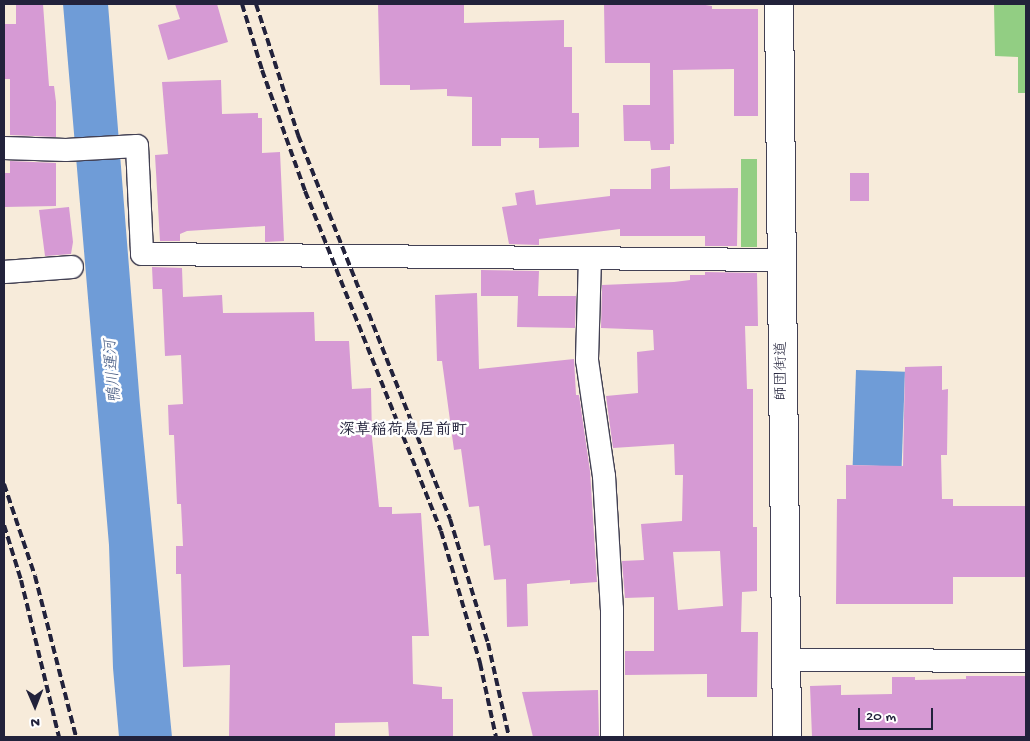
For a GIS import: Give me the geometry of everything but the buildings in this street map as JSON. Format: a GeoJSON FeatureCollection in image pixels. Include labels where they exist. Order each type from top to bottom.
{"type":"FeatureCollection","features":[{"type":"Feature","properties":{"kind":"street","name":"師団街道"},"geometry":{"type":"LineString","coordinates":[[779,4],[786,737]]}},
{"type":"Feature","properties":{"kind":"street"},"geometry":{"type":"LineString","coordinates":[[4,148],[66,149],[137,146],[142,254],[782,260]]}},
{"type":"Feature","properties":{"kind":"street"},"geometry":{"type":"LineString","coordinates":[[590,258],[587,360],[604,476],[612,609],[612,737]]}},
{"type":"Feature","properties":{"kind":"street"},"geometry":{"type":"LineString","coordinates":[[4,272],[72,267]]}},
{"type":"Feature","properties":{"kind":"street"},"geometry":{"type":"LineString","coordinates":[[786,660],[1026,661]]}},
{"type":"Feature","properties":{"kind":"green space"},"geometry":{"type":"Polygon","coordinates":[[[994,4],[1026,4],[1026,93],[1018,93],[1018,57],[995,56],[994,4]]]}},
{"type":"Feature","properties":{"kind":"green space"},"geometry":{"type":"Polygon","coordinates":[[[741,159],[757,159],[757,247],[741,247],[741,159]]]}},
{"type":"Feature","properties":{"kind":"water","name":"鴨川運河"},"geometry":{"type":"Polygon","coordinates":[[[63,4],[108,4],[140,405],[172,737],[119,737],[113,668],[109,545],[63,4]]]}},
{"type":"Feature","properties":{"kind":"water"},"geometry":{"type":"Polygon","coordinates":[[[856,370],[905,372],[902,467],[853,465],[856,370]]]}},
{"type":"Feature","properties":{"kind":"railway"},"geometry":{"type":"LineString","coordinates":[[242,4],[262,70],[305,191],[441,531],[480,663],[496,737]]}},
{"type":"Feature","properties":{"kind":"railway"},"geometry":{"type":"LineString","coordinates":[[256,4],[298,135],[450,519],[488,643],[509,737]]}},
{"type":"Feature","properties":{"kind":"railway"},"geometry":{"type":"LineString","coordinates":[[4,484],[35,576],[76,737]]}},
{"type":"Feature","properties":{"kind":"railway"},"geometry":{"type":"LineString","coordinates":[[4,525],[21,580],[59,737]]}},
{"type":"Feature","properties":{"kind":"district","name":"深草稲荷鳥居前町"},"geometry":{"type":"Point","coordinates":[403,432]}}]}
